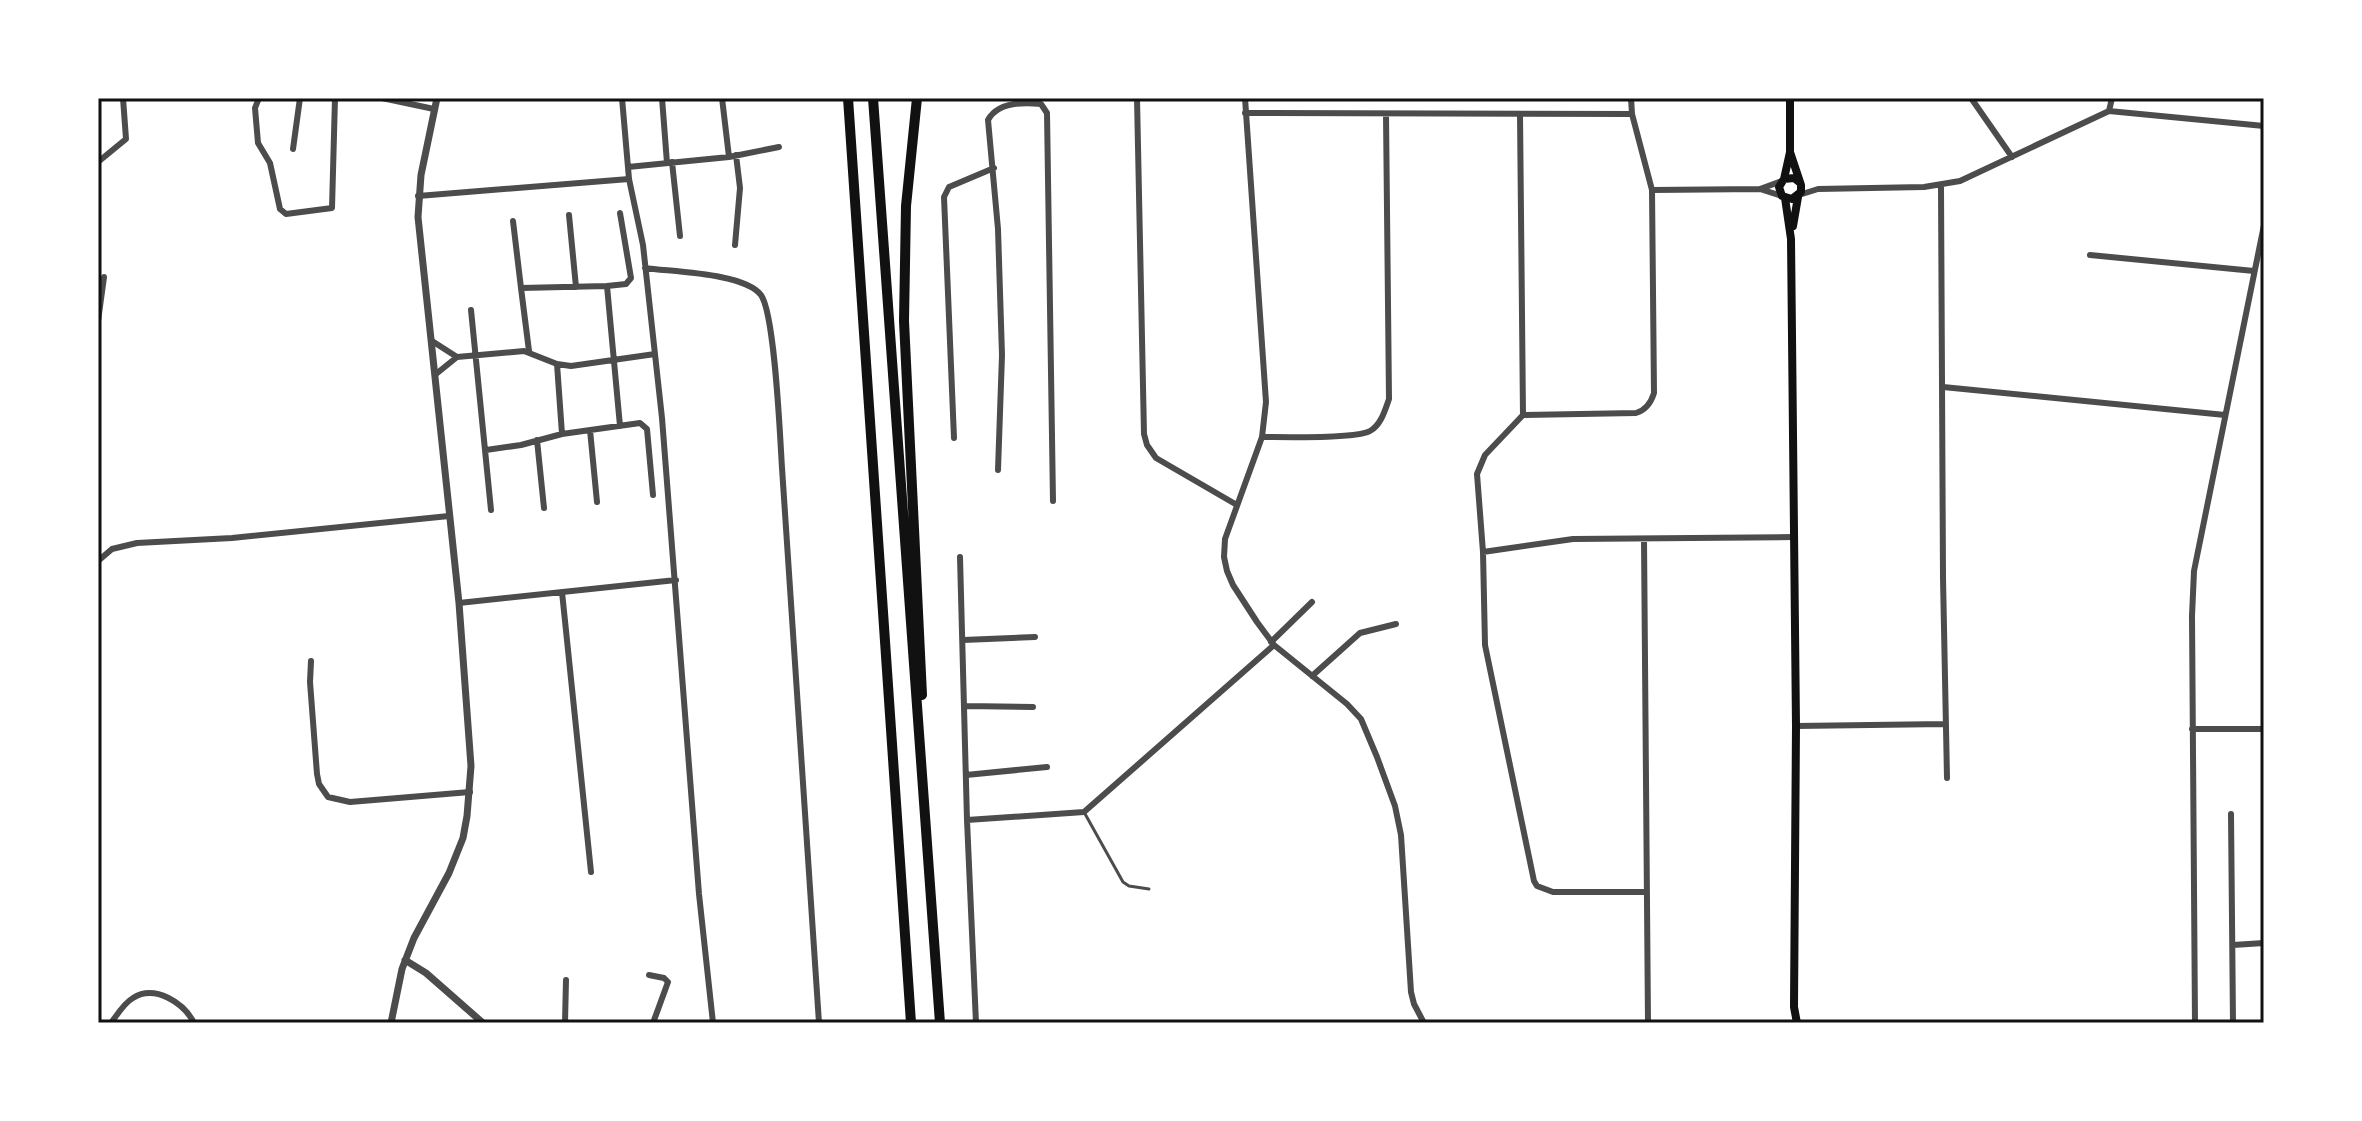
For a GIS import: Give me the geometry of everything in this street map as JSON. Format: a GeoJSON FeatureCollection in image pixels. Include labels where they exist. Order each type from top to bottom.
{"type":"FeatureCollection","features":[{"type":"Feature","properties":{"kind":"highway"},"geometry":{"type":"LineString","coordinates":[[848,98],[911,1023]]}},
{"type":"Feature","properties":{"kind":"highway"},"geometry":{"type":"LineString","coordinates":[[873,98],[940,1023]]}},
{"type":"Feature","properties":{"kind":"highway"},"geometry":{"type":"LineString","coordinates":[[919,98],[906,206],[904,321],[924,787]]}},
{"type":"Feature","properties":{"kind":"main road"},"geometry":{"type":"LineString","coordinates":[[1790,98],[1790,152],[1779,190],[1784,197],[1791,239],[1796,726],[1794,1023]]}},
{"type":"Feature","properties":{"kind":"main road"},"geometry":{"type":"LineString","coordinates":[[1790,152],[1801,189],[1791,239]]}},
{"type":"Feature","properties":{"kind":"main road"},"geometry":{"type":"LineString","coordinates":[[1783,180],[1794,178],[1799,182]]}},
{"type":"Feature","properties":{"kind":"main road"},"geometry":{"type":"LineString","coordinates":[[1784,197],[1792,199],[1799,195]]}},
{"type":"Feature","properties":{"kind":"street"},"geometry":{"type":"LineString","coordinates":[[98,162],[126,139],[123,98]]}},
{"type":"Feature","properties":{"kind":"street"},"geometry":{"type":"LineString","coordinates":[[259,98],[255,108],[258,143],[270,163],[280,209],[286,214],[332,208],[335,98]]}},
{"type":"Feature","properties":{"kind":"street"},"geometry":{"type":"LineString","coordinates":[[293,149],[300,98]]}},
{"type":"Feature","properties":{"kind":"street"},"geometry":{"type":"LineString","coordinates":[[382,98],[434,109]]}},
{"type":"Feature","properties":{"kind":"street"},"geometry":{"type":"LineString","coordinates":[[391,1023],[405,960],[456,858],[470,792],[469,727],[459,603],[418,217],[418,196],[437,98]]}},
{"type":"Feature","properties":{"kind":"street"},"geometry":{"type":"LineString","coordinates":[[622,98],[629,179],[643,245],[655,354],[676,580],[699,894],[713,1023]]}},
{"type":"Feature","properties":{"kind":"street"},"geometry":{"type":"LineString","coordinates":[[662,98],[680,236]]}},
{"type":"Feature","properties":{"kind":"street"},"geometry":{"type":"LineString","coordinates":[[722,98],[740,188],[735,245]]}},
{"type":"Feature","properties":{"kind":"street"},"geometry":{"type":"LineString","coordinates":[[1137,98],[1144,434],[1156,458],[1237,505]]}},
{"type":"Feature","properties":{"kind":"street"},"geometry":{"type":"LineString","coordinates":[[1245,98],[1266,402],[1262,437],[1225,539],[1224,557],[1233,585],[1273,644],[1361,719],[1395,806],[1404,859],[1411,992],[1424,1023]]}},
{"type":"Feature","properties":{"kind":"street"},"geometry":{"type":"LineString","coordinates":[[1523,415],[1636,413],[1651,401],[1654,393],[1652,190],[1632,114],[1631,98]]}},
{"type":"Feature","properties":{"kind":"street"},"geometry":{"type":"LineString","coordinates":[[1971,98],[2012,157]]}},
{"type":"Feature","properties":{"kind":"street"},"geometry":{"type":"LineString","coordinates":[[2109,111],[2112,98]]}},
{"type":"Feature","properties":{"kind":"street"},"geometry":{"type":"LineString","coordinates":[[998,470],[1002,355],[998,229],[988,120],[992,113],[1014,101],[1041,104],[1047,113],[1053,501]]}},
{"type":"Feature","properties":{"kind":"street"},"geometry":{"type":"LineString","coordinates":[[1799,195],[1818,189],[1941,186],[1960,181],[2109,111],[2264,126]]}},
{"type":"Feature","properties":{"kind":"street"},"geometry":{"type":"LineString","coordinates":[[1245,113],[1632,114]]}},
{"type":"Feature","properties":{"kind":"street"},"geometry":{"type":"LineString","coordinates":[[1262,437],[1356,435],[1371,431],[1383,416],[1389,399],[1386,114]]}},
{"type":"Feature","properties":{"kind":"street"},"geometry":{"type":"LineString","coordinates":[[1520,114],[1523,415],[1485,455],[1477,474],[1485,645],[1537,886],[1553,892],[1646,892]]}},
{"type":"Feature","properties":{"kind":"street"},"geometry":{"type":"LineString","coordinates":[[628,167],[732,156],[779,147]]}},
{"type":"Feature","properties":{"kind":"street"},"geometry":{"type":"LineString","coordinates":[[954,438],[944,197],[949,187],[994,168]]}},
{"type":"Feature","properties":{"kind":"street"},"geometry":{"type":"LineString","coordinates":[[418,196],[629,179]]}},
{"type":"Feature","properties":{"kind":"street"},"geometry":{"type":"LineString","coordinates":[[1760,189],[1783,180]]}},
{"type":"Feature","properties":{"kind":"street"},"geometry":{"type":"LineString","coordinates":[[1799,182],[1818,189]]}},
{"type":"Feature","properties":{"kind":"street"},"geometry":{"type":"LineString","coordinates":[[1941,186],[1947,778]]}},
{"type":"Feature","properties":{"kind":"street"},"geometry":{"type":"LineString","coordinates":[[1652,190],[1760,189],[1784,197]]}},
{"type":"Feature","properties":{"kind":"street"},"geometry":{"type":"LineString","coordinates":[[521,288],[626,284],[631,278],[620,213]]}},
{"type":"Feature","properties":{"kind":"street"},"geometry":{"type":"LineString","coordinates":[[569,215],[576,287]]}},
{"type":"Feature","properties":{"kind":"street"},"geometry":{"type":"LineString","coordinates":[[513,221],[529,351]]}},
{"type":"Feature","properties":{"kind":"street"},"geometry":{"type":"LineString","coordinates":[[2195,1023],[2194,571],[2264,225]]}},
{"type":"Feature","properties":{"kind":"street"},"geometry":{"type":"LineString","coordinates":[[2090,255],[2254,271]]}},
{"type":"Feature","properties":{"kind":"street"},"geometry":{"type":"LineString","coordinates":[[645,268],[745,284],[758,291],[767,307],[779,429],[819,1023]]}},
{"type":"Feature","properties":{"kind":"street"},"geometry":{"type":"LineString","coordinates":[[98,321],[104,277]]}},
{"type":"Feature","properties":{"kind":"street"},"geometry":{"type":"LineString","coordinates":[[607,286],[620,426]]}},
{"type":"Feature","properties":{"kind":"street"},"geometry":{"type":"LineString","coordinates":[[471,310],[491,510]]}},
{"type":"Feature","properties":{"kind":"street"},"geometry":{"type":"LineString","coordinates":[[432,341],[457,357]]}},
{"type":"Feature","properties":{"kind":"street"},"geometry":{"type":"LineString","coordinates":[[436,374],[457,357],[477,355],[529,351],[557,364],[571,366],[655,354]]}},
{"type":"Feature","properties":{"kind":"street"},"geometry":{"type":"LineString","coordinates":[[557,364],[562,434]]}},
{"type":"Feature","properties":{"kind":"street"},"geometry":{"type":"LineString","coordinates":[[1943,387],[2225,415]]}},
{"type":"Feature","properties":{"kind":"street"},"geometry":{"type":"LineString","coordinates":[[486,450],[562,434],[640,423],[647,429],[653,495]]}},
{"type":"Feature","properties":{"kind":"street"},"geometry":{"type":"LineString","coordinates":[[590,430],[597,502]]}},
{"type":"Feature","properties":{"kind":"street"},"geometry":{"type":"LineString","coordinates":[[537,440],[544,508]]}},
{"type":"Feature","properties":{"kind":"street"},"geometry":{"type":"LineString","coordinates":[[98,561],[112,549],[137,543],[232,538],[449,516]]}},
{"type":"Feature","properties":{"kind":"street"},"geometry":{"type":"LineString","coordinates":[[1483,552],[1565,540],[1794,537]]}},
{"type":"Feature","properties":{"kind":"street"},"geometry":{"type":"LineString","coordinates":[[1644,539],[1648,1023]]}},
{"type":"Feature","properties":{"kind":"street"},"geometry":{"type":"LineString","coordinates":[[960,557],[976,1023]]}},
{"type":"Feature","properties":{"kind":"street"},"geometry":{"type":"LineString","coordinates":[[459,603],[676,580]]}},
{"type":"Feature","properties":{"kind":"street"},"geometry":{"type":"LineString","coordinates":[[562,592],[591,872]]}},
{"type":"Feature","properties":{"kind":"street"},"geometry":{"type":"LineString","coordinates":[[967,820],[1084,812],[1273,644],[1312,602]]}},
{"type":"Feature","properties":{"kind":"street"},"geometry":{"type":"LineString","coordinates":[[1312,676],[1360,633],[1396,624]]}},
{"type":"Feature","properties":{"kind":"street"},"geometry":{"type":"LineString","coordinates":[[963,640],[1035,637]]}},
{"type":"Feature","properties":{"kind":"street"},"geometry":{"type":"LineString","coordinates":[[311,661],[317,774],[319,784],[328,797],[350,802],[470,792]]}},
{"type":"Feature","properties":{"kind":"street"},"geometry":{"type":"LineString","coordinates":[[965,706],[1033,707]]}},
{"type":"Feature","properties":{"kind":"street"},"geometry":{"type":"LineString","coordinates":[[1796,726],[1945,724]]}},
{"type":"Feature","properties":{"kind":"street"},"geometry":{"type":"LineString","coordinates":[[2192,729],[2264,729]]}},
{"type":"Feature","properties":{"kind":"street"},"geometry":{"type":"LineString","coordinates":[[966,775],[1047,767]]}},
{"type":"Feature","properties":{"kind":"street"},"geometry":{"type":"LineString","coordinates":[[2231,814],[2233,1023]]}},
{"type":"Feature","properties":{"kind":"street"},"geometry":{"type":"LineString","coordinates":[[2233,945],[2264,943]]}},
{"type":"Feature","properties":{"kind":"street"},"geometry":{"type":"LineString","coordinates":[[405,960],[426,973],[483,1023]]}},
{"type":"Feature","properties":{"kind":"street"},"geometry":{"type":"LineString","coordinates":[[649,975],[668,982],[653,1023]]}},
{"type":"Feature","properties":{"kind":"street"},"geometry":{"type":"LineString","coordinates":[[565,1023],[566,980]]}},
{"type":"Feature","properties":{"kind":"street"},"geometry":{"type":"LineString","coordinates":[[111,1023],[132,998],[152,993],[174,1001],[194,1023]]}},
{"type":"Feature","properties":{"kind":"lane"},"geometry":{"type":"LineString","coordinates":[[1084,812],[1123,882],[1149,889]]}}]}
